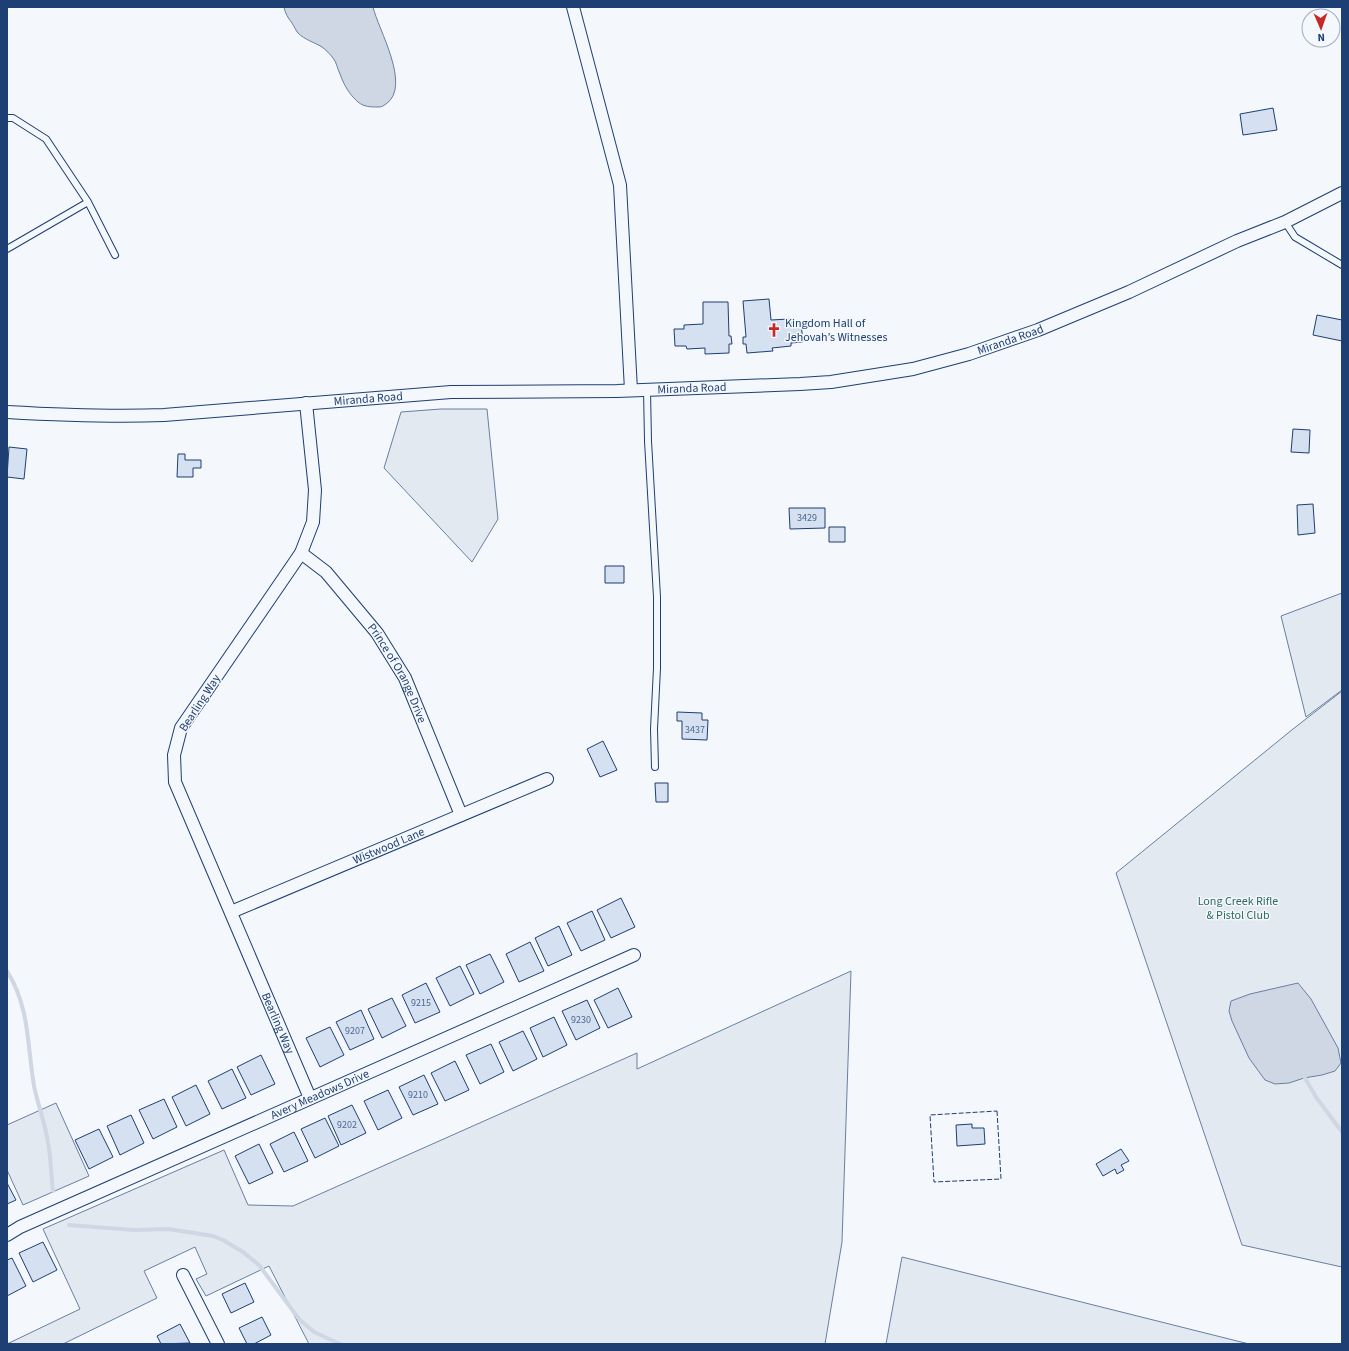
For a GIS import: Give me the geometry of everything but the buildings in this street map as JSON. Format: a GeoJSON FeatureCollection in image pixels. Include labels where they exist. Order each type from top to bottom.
{"type":"FeatureCollection","features":[{"type":"Feature","properties":{"kind":"street"},"geometry":{"type":"LineString","coordinates":[[573,7],[620,186],[631,390]]}},
{"type":"Feature","properties":{"kind":"street","name":"Miranda Road"},"geometry":{"type":"LineString","coordinates":[[7,412],[86,416],[164,415],[451,392],[647,390],[830,382],[913,369],[976,352],[1068,318],[1129,292],[1237,241],[1285,222],[1342,193]]}},
{"type":"Feature","properties":{"kind":"street","name":"Bearling Way"},"geometry":{"type":"LineString","coordinates":[[306,403],[315,490],[314,522],[301,553],[181,728],[174,755],[175,782],[310,1098]]}},
{"type":"Feature","properties":{"kind":"street","name":"Prince of Orange Drive"},"geometry":{"type":"LineString","coordinates":[[301,553],[326,572],[381,639],[405,678],[461,815]]}},
{"type":"Feature","properties":{"kind":"street","name":"Wistwood Lane"},"geometry":{"type":"LineString","coordinates":[[231,912],[547,779]]}},
{"type":"Feature","properties":{"kind":"street","name":"Avery Meadows Drive"},"geometry":{"type":"LineString","coordinates":[[7,1235],[20,1227],[634,955]]}},
{"type":"Feature","properties":{"kind":"street"},"geometry":{"type":"LineString","coordinates":[[182,1275],[218,1344]]}},
{"type":"Feature","properties":{"kind":"lane"},"geometry":{"type":"LineString","coordinates":[[7,118],[13,118],[46,139],[88,202],[115,255]]}},
{"type":"Feature","properties":{"kind":"lane"},"geometry":{"type":"LineString","coordinates":[[7,249],[88,202]]}},
{"type":"Feature","properties":{"kind":"lane"},"geometry":{"type":"LineString","coordinates":[[1285,222],[1296,237],[1342,265]]}},
{"type":"Feature","properties":{"kind":"lane"},"geometry":{"type":"LineString","coordinates":[[647,390],[648,441],[657,597],[657,668],[654,728],[655,767]]}},
{"type":"Feature","properties":{"kind":"green space"},"geometry":{"type":"Polygon","coordinates":[[[441,409],[487,409],[498,519],[472,562],[384,468],[401,412],[441,409]]]}},
{"type":"Feature","properties":{"kind":"green space"},"geometry":{"type":"Polygon","coordinates":[[[1342,593],[1342,690],[1306,717],[1281,616],[1342,593]]]}},
{"type":"Feature","properties":{"kind":"green space","name":"Long Creek Rifle & Pistol Club"},"geometry":{"type":"Polygon","coordinates":[[[1342,691],[1342,1267],[1242,1245],[1116,873],[1342,691]]]}},
{"type":"Feature","properties":{"kind":"green space"},"geometry":{"type":"Polygon","coordinates":[[[851,971],[842,1242],[825,1344],[309,1344],[269,1266],[206,1296],[196,1279],[207,1274],[195,1247],[144,1271],[157,1298],[63,1344],[7,1344],[80,1309],[43,1229],[224,1150],[248,1205],[293,1206],[637,1053],[637,1069],[851,971]]]}},
{"type":"Feature","properties":{"kind":"green space"},"geometry":{"type":"Polygon","coordinates":[[[56,1103],[89,1176],[23,1205],[7,1170],[7,1125],[56,1103]]]}},
{"type":"Feature","properties":{"kind":"green space"},"geometry":{"type":"Polygon","coordinates":[[[902,1257],[1249,1344],[886,1344],[902,1257]]]}},
{"type":"Feature","properties":{"kind":"shaded area"},"geometry":{"type":"Polygon","coordinates":[[[284,7],[373,7],[395,71],[396,84],[393,96],[386,104],[381,107],[373,107],[360,104],[345,86],[333,58],[322,47],[298,33],[284,7]]]}},
{"type":"Feature","properties":{"kind":"shaded area"},"geometry":{"type":"Polygon","coordinates":[[[1298,983],[1311,999],[1338,1048],[1341,1063],[1335,1071],[1289,1083],[1275,1084],[1265,1080],[1249,1058],[1232,1021],[1229,1011],[1231,1001],[1250,994],[1298,983]]]}},
{"type":"Feature","properties":{"kind":"waterway"},"geometry":{"type":"LineString","coordinates":[[7,971],[20,999],[24,1013],[34,1086],[49,1148],[53,1191]]}},
{"type":"Feature","properties":{"kind":"waterway"},"geometry":{"type":"LineString","coordinates":[[1302,1073],[1316,1097],[1342,1132]]}},
{"type":"Feature","properties":{"kind":"waterway"},"geometry":{"type":"LineString","coordinates":[[69,1225],[134,1230],[168,1229],[213,1236],[223,1240],[243,1252],[259,1265],[299,1319],[314,1332],[340,1344]]}},
{"type":"Feature","properties":{"kind":"fence"},"geometry":{"type":"LineString","coordinates":[[997,1111],[1001,1179],[934,1182],[930,1115],[997,1111]]}},
{"type":"Feature","properties":{"kind":"place","name":"Kingdom Hall of Jehovah’s Witnesses"},"geometry":{"type":"Point","coordinates":[774,330]}}]}
